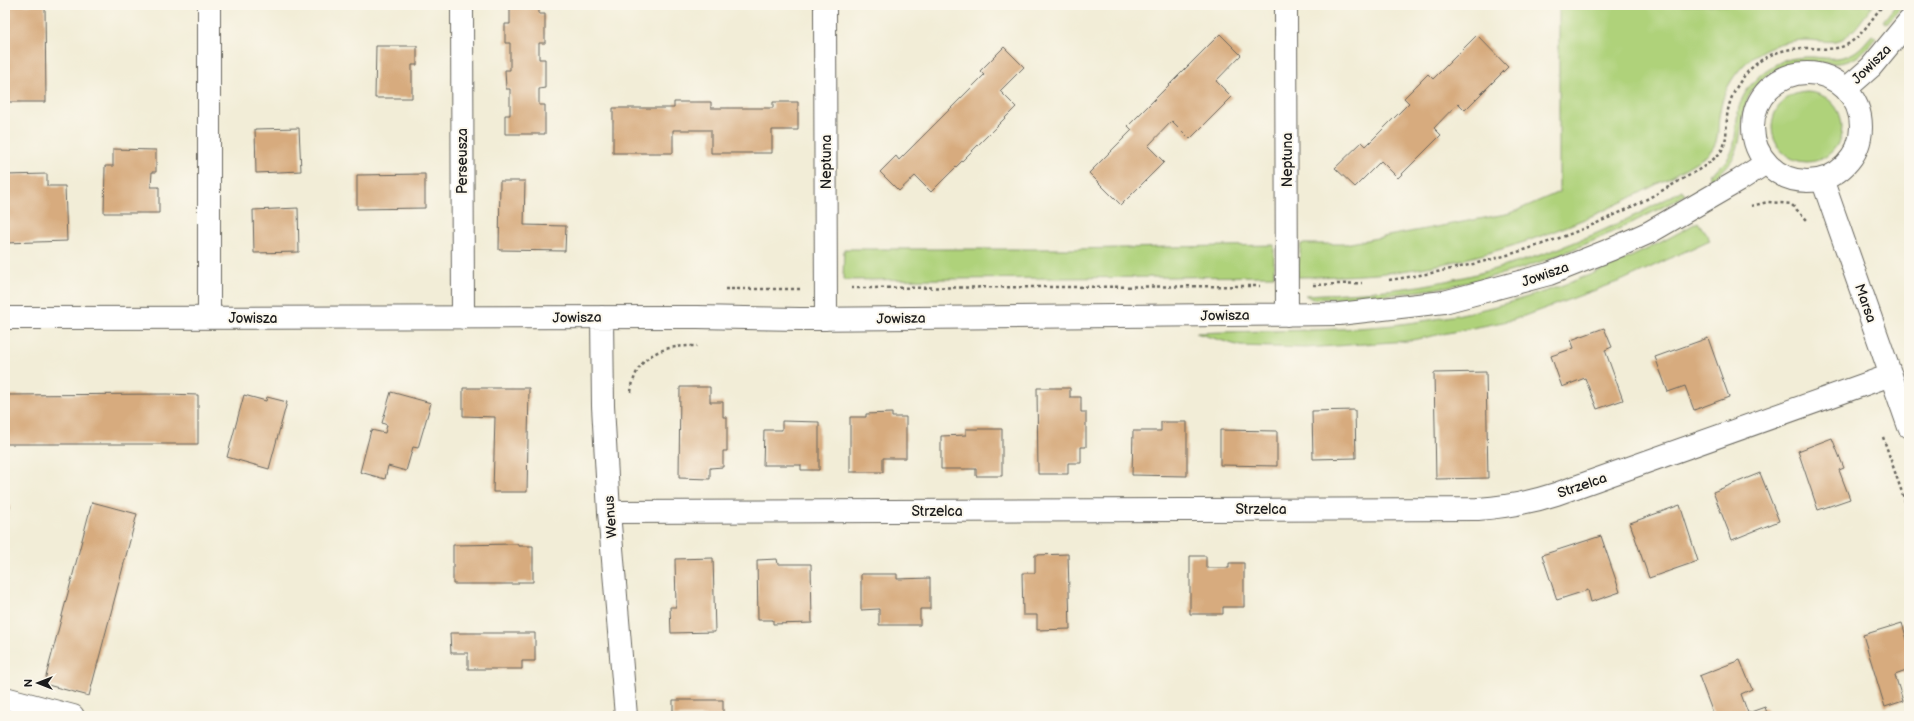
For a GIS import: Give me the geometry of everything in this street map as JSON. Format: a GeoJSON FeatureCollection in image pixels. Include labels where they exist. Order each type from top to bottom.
{"type":"FeatureCollection","features":[{"type":"Feature","properties":{"kind":"street"},"geometry":{"type":"LineString","coordinates":[[209,5],[209,318]]}},
{"type":"Feature","properties":{"kind":"street","name":"Perseusza"},"geometry":{"type":"LineString","coordinates":[[462,5],[463,318]]}},
{"type":"Feature","properties":{"kind":"street","name":"Neptuna"},"geometry":{"type":"LineString","coordinates":[[825,5],[826,319]]}},
{"type":"Feature","properties":{"kind":"street","name":"Neptuna"},"geometry":{"type":"LineString","coordinates":[[1286,5],[1287,315]]}},
{"type":"Feature","properties":{"kind":"street","name":"Jowisza"},"geometry":{"type":"LineString","coordinates":[[1847,88],[1871,66],[1909,21]]}},
{"type":"Feature","properties":{"kind":"street","name":"Jowisza"},"geometry":{"type":"LineString","coordinates":[[1808,72],[1830,77],[1847,88],[1858,105],[1862,127],[1858,148],[1846,166],[1834,174],[1822,179],[1805,182],[1784,176],[1766,163],[1755,145],[1752,125],[1758,102],[1770,86],[1788,75],[1808,72]]}},
{"type":"Feature","properties":{"kind":"street","name":"Jowisza"},"geometry":{"type":"LineString","coordinates":[[5,318],[602,317],[826,319],[1339,314],[1444,302],[1549,274],[1650,232],[1766,163]]}},
{"type":"Feature","properties":{"kind":"street","name":"Marsa"},"geometry":{"type":"LineString","coordinates":[[1822,179],[1909,428]]}},
{"type":"Feature","properties":{"kind":"street","name":"Wenus"},"geometry":{"type":"LineString","coordinates":[[602,317],[602,406],[609,512],[626,716]]}},
{"type":"Feature","properties":{"kind":"street","name":"Strzelca"},"geometry":{"type":"LineString","coordinates":[[609,512],[1462,509],[1502,507],[1529,503],[1556,494],[1891,375]]}},
{"type":"Feature","properties":{"kind":"street"},"geometry":{"type":"LineString","coordinates":[[5,698],[73,716]]}},
{"type":"Feature","properties":{"kind":"path"},"geometry":{"type":"LineString","coordinates":[[1388,280],[1463,267],[1536,247],[1579,231],[1646,200],[1716,157],[1722,150],[1726,142],[1730,102],[1736,88],[1746,74],[1763,59],[1792,49],[1831,49],[1841,47],[1851,42],[1883,5]]}},
{"type":"Feature","properties":{"kind":"path"},"geometry":{"type":"LineString","coordinates":[[1745,207],[1768,202],[1791,204],[1808,220],[1810,226]]}},
{"type":"Feature","properties":{"kind":"path"},"geometry":{"type":"LineString","coordinates":[[853,288],[1287,286],[1367,282]]}},
{"type":"Feature","properties":{"kind":"path"},"geometry":{"type":"LineString","coordinates":[[631,399],[634,377],[640,366],[651,355],[666,348],[697,346]]}},
{"type":"Feature","properties":{"kind":"path"},"geometry":{"type":"LineString","coordinates":[[1880,429],[1909,513]]}},
{"type":"Feature","properties":{"kind":"green space"},"geometry":{"type":"Polygon","coordinates":[[[1559,5],[1873,5],[1855,29],[1842,39],[1834,41],[1806,40],[1786,42],[1766,49],[1754,56],[1737,73],[1724,95],[1719,118],[1718,135],[1711,151],[1706,156],[1629,199],[1547,234],[1463,260],[1376,274],[1297,277],[1301,244],[1345,244],[1511,213],[1559,192],[1559,5]]]}},
{"type":"Feature","properties":{"kind":"green space"},"geometry":{"type":"Polygon","coordinates":[[[1896,5],[1902,5],[1887,24],[1883,21],[1896,5]]]}},
{"type":"Feature","properties":{"kind":"green space"},"geometry":{"type":"Polygon","coordinates":[[[1872,35],[1876,38],[1868,47],[1851,60],[1840,63],[1803,62],[1790,64],[1777,69],[1761,80],[1751,92],[1745,105],[1739,144],[1734,157],[1725,168],[1711,179],[1709,174],[1719,168],[1730,155],[1735,140],[1739,107],[1748,88],[1759,76],[1771,67],[1791,59],[1806,57],[1844,57],[1859,49],[1872,35]]]}},
{"type":"Feature","properties":{"kind":"green space"},"geometry":{"type":"Polygon","coordinates":[[[1807,92],[1826,98],[1836,108],[1842,127],[1836,146],[1826,156],[1807,162],[1788,156],[1778,146],[1772,127],[1778,108],[1788,98],[1807,92]]]}},
{"type":"Feature","properties":{"kind":"green space"},"geometry":{"type":"Polygon","coordinates":[[[1682,190],[1685,195],[1606,235],[1556,256],[1497,275],[1467,283],[1406,293],[1312,299],[1305,295],[1390,290],[1419,286],[1488,271],[1555,250],[1588,237],[1620,223],[1682,190]]]}},
{"type":"Feature","properties":{"kind":"green space"},"geometry":{"type":"Polygon","coordinates":[[[1698,222],[1710,240],[1623,280],[1513,320],[1407,341],[1306,348],[1240,346],[1196,333],[1320,330],[1369,327],[1434,319],[1473,311],[1513,301],[1589,275],[1626,259],[1698,222]]]}},
{"type":"Feature","properties":{"kind":"green space"},"geometry":{"type":"Polygon","coordinates":[[[1274,245],[1274,276],[843,280],[844,249],[1071,249],[1274,245]]]}},
{"type":"Feature","properties":{"kind":"building"},"geometry":{"type":"Polygon","coordinates":[[[5,5],[45,5],[46,102],[5,102],[5,5]]]}},
{"type":"Feature","properties":{"kind":"building"},"geometry":{"type":"Polygon","coordinates":[[[510,5],[539,5],[539,14],[545,14],[545,43],[539,43],[539,59],[545,59],[545,88],[539,89],[539,105],[545,105],[545,134],[505,134],[505,115],[510,115],[510,89],[506,89],[505,70],[510,70],[510,43],[505,43],[505,24],[510,24],[510,5]]]}},
{"type":"Feature","properties":{"kind":"building"},"geometry":{"type":"Polygon","coordinates":[[[1220,34],[1241,55],[1216,81],[1232,97],[1190,139],[1172,121],[1148,146],[1164,162],[1121,205],[1089,173],[1132,130],[1128,126],[1220,34]]]}},
{"type":"Feature","properties":{"kind":"building"},"geometry":{"type":"Polygon","coordinates":[[[1477,35],[1508,67],[1465,110],[1458,103],[1434,128],[1441,135],[1398,178],[1381,161],[1355,187],[1335,168],[1362,142],[1366,146],[1409,103],[1404,98],[1428,74],[1433,79],[1477,35]]]}},
{"type":"Feature","properties":{"kind":"building"},"geometry":{"type":"Polygon","coordinates":[[[376,46],[417,46],[417,65],[412,65],[412,98],[375,98],[376,46]]]}},
{"type":"Feature","properties":{"kind":"building"},"geometry":{"type":"Polygon","coordinates":[[[1004,47],[1024,67],[1000,91],[1016,107],[931,192],[915,176],[899,191],[880,172],[896,156],[899,160],[984,75],[980,71],[1004,47]]]}},
{"type":"Feature","properties":{"kind":"building"},"geometry":{"type":"Polygon","coordinates":[[[674,102],[711,102],[711,108],[773,108],[773,102],[798,102],[798,130],[772,130],[772,153],[711,153],[711,130],[673,130],[673,153],[613,153],[613,108],[674,108],[674,102]]]}},
{"type":"Feature","properties":{"kind":"building"},"geometry":{"type":"Polygon","coordinates":[[[299,128],[301,171],[256,173],[255,129],[299,128]]]}},
{"type":"Feature","properties":{"kind":"building"},"geometry":{"type":"Polygon","coordinates":[[[113,149],[156,150],[156,172],[152,172],[151,187],[159,187],[159,213],[104,213],[105,166],[113,166],[113,149]]]}},
{"type":"Feature","properties":{"kind":"building"},"geometry":{"type":"Polygon","coordinates":[[[47,174],[47,186],[65,186],[67,241],[5,243],[5,175],[47,174]]]}},
{"type":"Feature","properties":{"kind":"building"},"geometry":{"type":"Polygon","coordinates":[[[425,174],[425,208],[357,209],[357,175],[425,174]]]}},
{"type":"Feature","properties":{"kind":"building"},"geometry":{"type":"Polygon","coordinates":[[[500,181],[525,181],[524,225],[566,226],[565,251],[499,250],[500,181]]]}},
{"type":"Feature","properties":{"kind":"building"},"geometry":{"type":"Polygon","coordinates":[[[298,208],[299,252],[254,253],[253,210],[298,208]]]}},
{"type":"Feature","properties":{"kind":"building"},"geometry":{"type":"Polygon","coordinates":[[[1604,328],[1612,347],[1605,350],[1623,400],[1597,409],[1585,378],[1562,387],[1551,356],[1574,348],[1571,340],[1604,328]]]}},
{"type":"Feature","properties":{"kind":"building"},"geometry":{"type":"Polygon","coordinates":[[[1708,338],[1729,397],[1694,410],[1685,386],[1668,392],[1655,357],[1708,338]]]}},
{"type":"Feature","properties":{"kind":"building"},"geometry":{"type":"Polygon","coordinates":[[[1486,372],[1488,478],[1436,479],[1434,373],[1486,372]]]}},
{"type":"Feature","properties":{"kind":"building"},"geometry":{"type":"Polygon","coordinates":[[[680,387],[710,387],[710,402],[723,402],[723,417],[727,417],[727,451],[723,451],[723,467],[710,468],[710,479],[679,478],[680,387]]]}},
{"type":"Feature","properties":{"kind":"building"},"geometry":{"type":"Polygon","coordinates":[[[463,388],[529,388],[527,492],[493,492],[495,417],[463,416],[463,388]]]}},
{"type":"Feature","properties":{"kind":"building"},"geometry":{"type":"Polygon","coordinates":[[[1037,388],[1070,388],[1070,397],[1081,397],[1081,412],[1086,412],[1086,447],[1081,447],[1081,463],[1068,463],[1068,474],[1038,474],[1037,388]]]}},
{"type":"Feature","properties":{"kind":"building"},"geometry":{"type":"Polygon","coordinates":[[[391,392],[431,403],[418,448],[413,447],[406,471],[388,466],[385,479],[360,472],[371,430],[385,433],[387,425],[382,423],[391,392]]]}},
{"type":"Feature","properties":{"kind":"building"},"geometry":{"type":"Polygon","coordinates":[[[5,395],[198,395],[198,444],[5,444],[5,395]]]}},
{"type":"Feature","properties":{"kind":"building"},"geometry":{"type":"Polygon","coordinates":[[[244,395],[266,401],[267,397],[287,402],[269,469],[227,457],[244,395]]]}},
{"type":"Feature","properties":{"kind":"building"},"geometry":{"type":"Polygon","coordinates":[[[1355,410],[1356,458],[1313,459],[1312,411],[1355,410]]]}},
{"type":"Feature","properties":{"kind":"building"},"geometry":{"type":"Polygon","coordinates":[[[892,413],[892,417],[906,417],[906,458],[883,458],[883,472],[850,472],[850,417],[866,417],[866,414],[892,413]]]}},
{"type":"Feature","properties":{"kind":"building"},"geometry":{"type":"Polygon","coordinates":[[[782,421],[819,422],[819,470],[801,470],[801,465],[763,465],[764,430],[782,430],[782,421]]]}},
{"type":"Feature","properties":{"kind":"building"},"geometry":{"type":"Polygon","coordinates":[[[1161,422],[1187,422],[1187,476],[1132,475],[1133,431],[1161,431],[1161,422]]]}},
{"type":"Feature","properties":{"kind":"building"},"geometry":{"type":"Polygon","coordinates":[[[966,429],[1002,429],[1002,476],[976,476],[976,469],[941,469],[941,436],[966,435],[966,429]]]}},
{"type":"Feature","properties":{"kind":"building"},"geometry":{"type":"Polygon","coordinates":[[[1220,430],[1277,431],[1277,466],[1220,465],[1220,430]]]}},
{"type":"Feature","properties":{"kind":"building"},"geometry":{"type":"Polygon","coordinates":[[[1832,438],[1844,468],[1839,470],[1850,499],[1818,510],[1798,451],[1832,438]]]}},
{"type":"Feature","properties":{"kind":"building"},"geometry":{"type":"Polygon","coordinates":[[[1760,473],[1779,521],[1732,540],[1713,492],[1760,473]]]}},
{"type":"Feature","properties":{"kind":"building"},"geometry":{"type":"Polygon","coordinates":[[[92,502],[137,514],[89,696],[44,684],[92,502]]]}},
{"type":"Feature","properties":{"kind":"building"},"geometry":{"type":"Polygon","coordinates":[[[5,505],[10,506],[5,524],[5,505]]]}},
{"type":"Feature","properties":{"kind":"building"},"geometry":{"type":"Polygon","coordinates":[[[1680,505],[1698,561],[1649,578],[1630,523],[1680,505]]]}},
{"type":"Feature","properties":{"kind":"building"},"geometry":{"type":"Polygon","coordinates":[[[1601,536],[1620,592],[1591,602],[1588,590],[1557,600],[1542,555],[1601,536]]]}},
{"type":"Feature","properties":{"kind":"building"},"geometry":{"type":"Polygon","coordinates":[[[518,544],[518,546],[533,546],[533,582],[518,582],[518,584],[453,584],[453,545],[518,544]]]}},
{"type":"Feature","properties":{"kind":"building"},"geometry":{"type":"Polygon","coordinates":[[[1068,554],[1070,629],[1037,630],[1037,615],[1023,615],[1022,573],[1035,573],[1035,555],[1068,554]]]}},
{"type":"Feature","properties":{"kind":"building"},"geometry":{"type":"Polygon","coordinates":[[[1190,556],[1206,556],[1206,568],[1229,568],[1229,563],[1244,563],[1244,607],[1223,607],[1223,614],[1190,614],[1190,556]]]}},
{"type":"Feature","properties":{"kind":"building"},"geometry":{"type":"Polygon","coordinates":[[[713,558],[715,632],[671,633],[670,607],[676,607],[675,559],[713,558]]]}},
{"type":"Feature","properties":{"kind":"building"},"geometry":{"type":"Polygon","coordinates":[[[777,559],[778,564],[811,564],[812,623],[773,624],[773,620],[758,620],[757,560],[777,559]]]}},
{"type":"Feature","properties":{"kind":"building"},"geometry":{"type":"Polygon","coordinates":[[[861,574],[897,574],[897,579],[930,578],[930,609],[920,609],[920,625],[879,625],[879,609],[861,610],[861,574]]]}},
{"type":"Feature","properties":{"kind":"building"},"geometry":{"type":"Polygon","coordinates":[[[1902,623],[1909,646],[1909,670],[1895,675],[1903,701],[1885,707],[1863,635],[1902,623]]]}},
{"type":"Feature","properties":{"kind":"building"},"geometry":{"type":"Polygon","coordinates":[[[450,633],[535,633],[535,661],[522,661],[522,669],[468,669],[468,653],[451,653],[450,633]]]}},
{"type":"Feature","properties":{"kind":"building"},"geometry":{"type":"Polygon","coordinates":[[[1740,660],[1752,689],[1741,694],[1748,713],[1765,707],[1768,716],[1714,716],[1699,676],[1740,660]]]}},
{"type":"Feature","properties":{"kind":"building"},"geometry":{"type":"Polygon","coordinates":[[[673,700],[723,700],[723,716],[673,716],[673,700]]]}}]}
